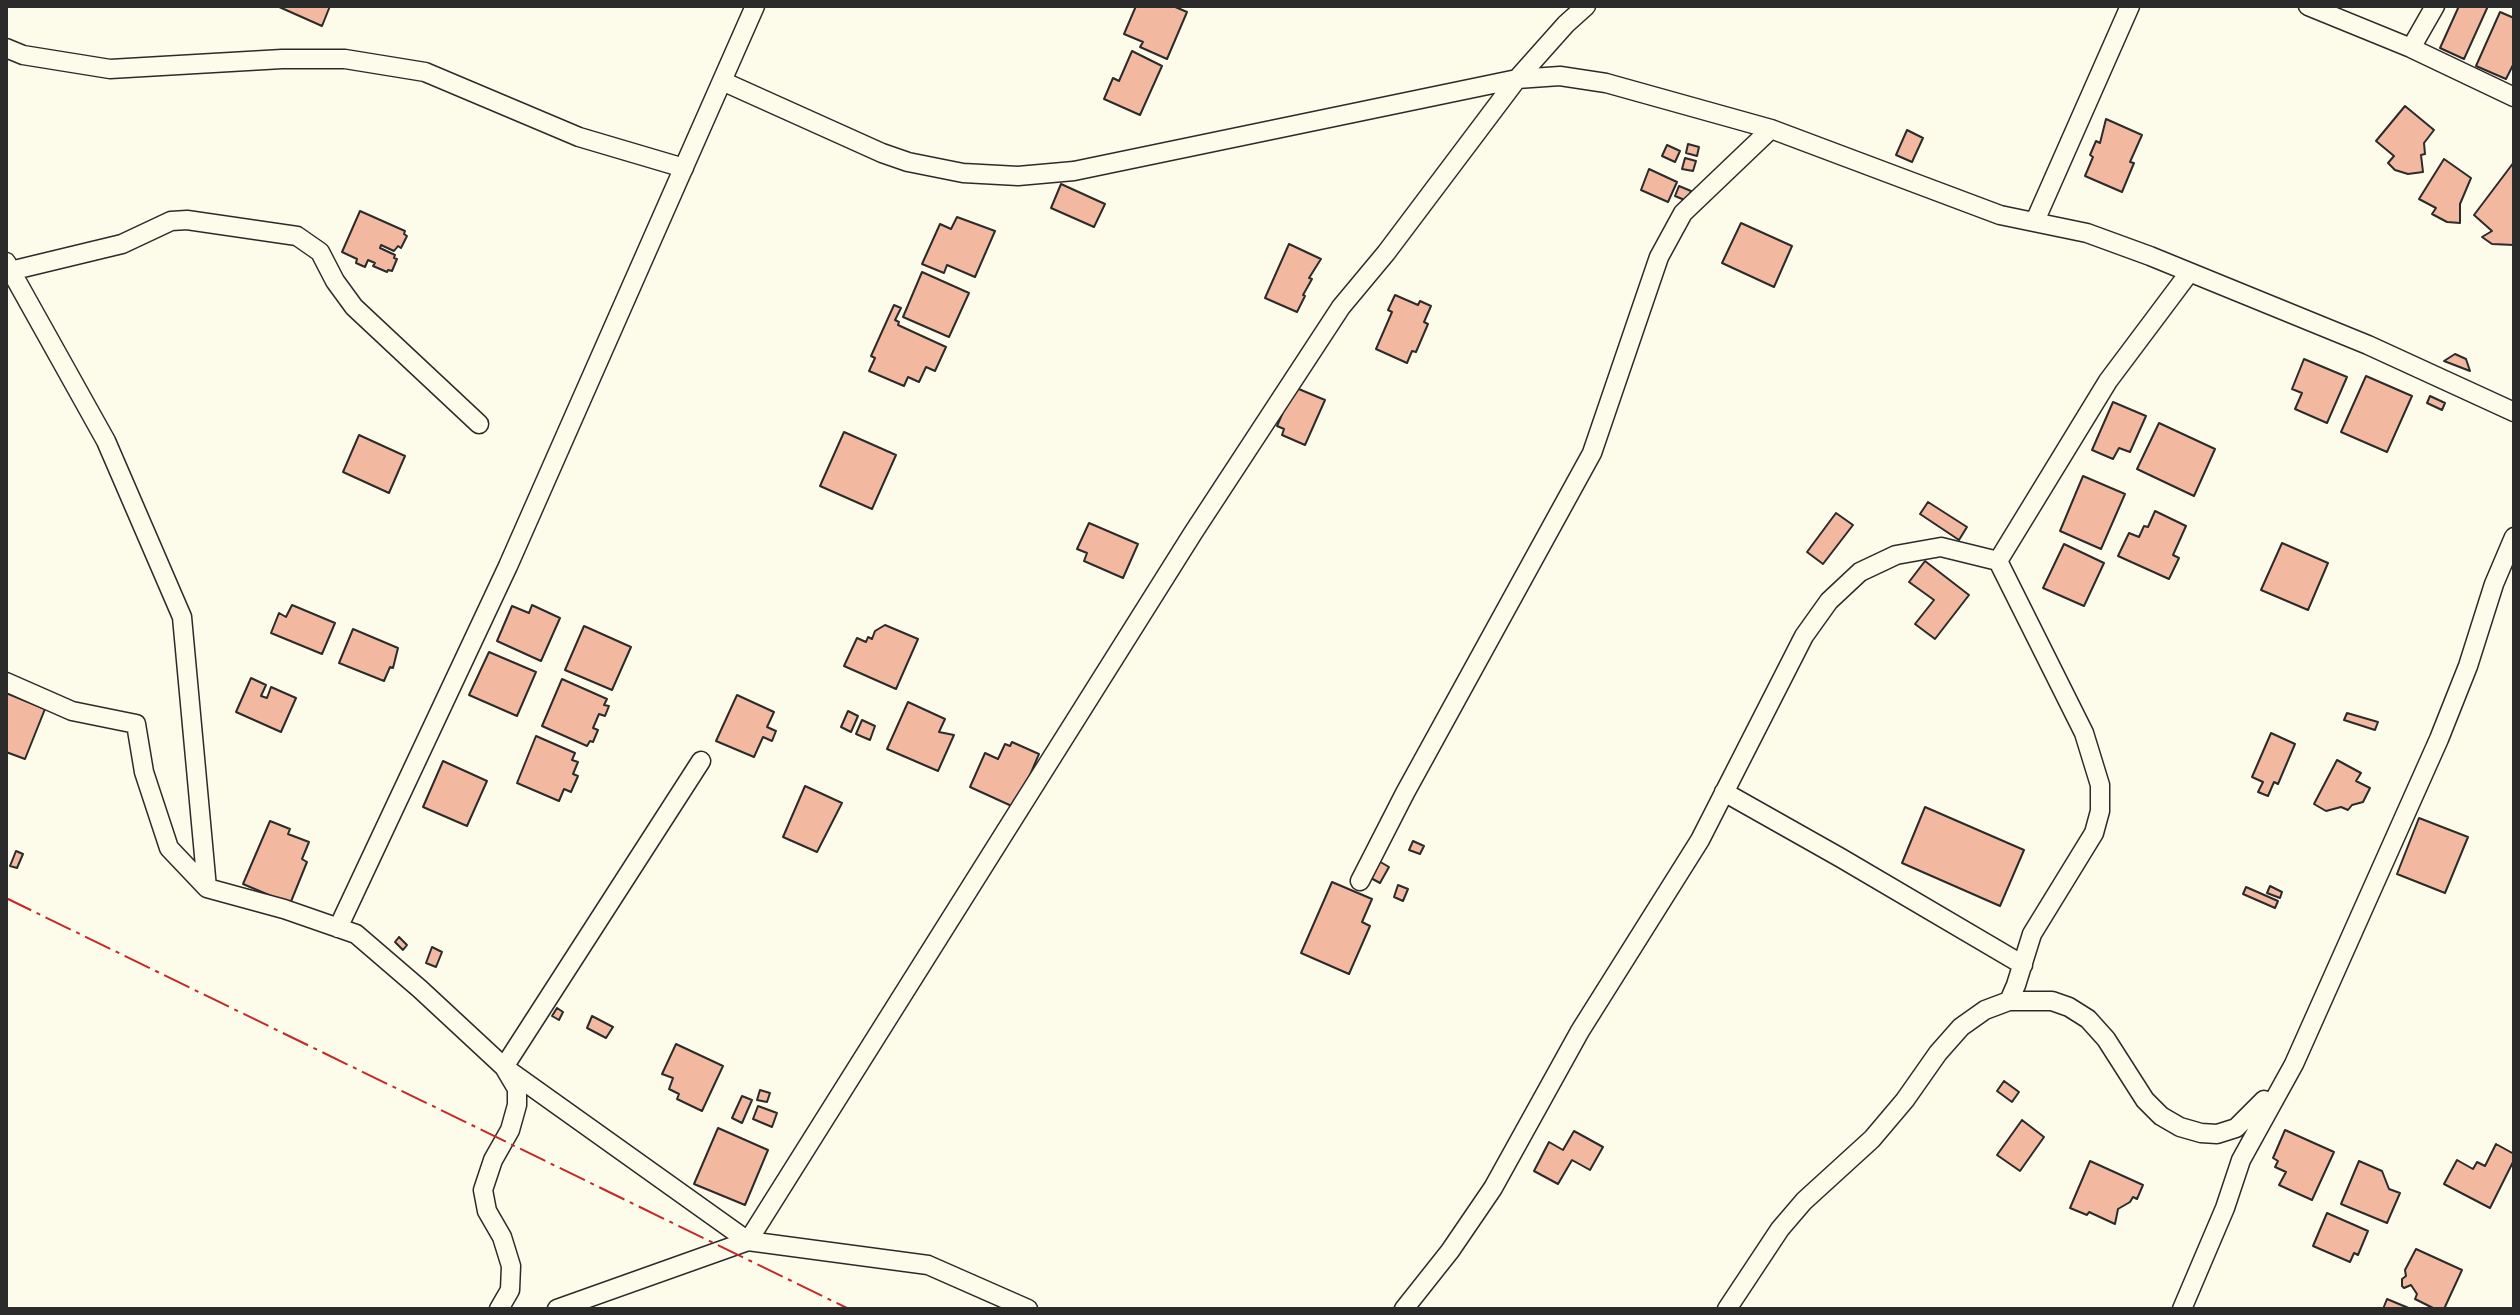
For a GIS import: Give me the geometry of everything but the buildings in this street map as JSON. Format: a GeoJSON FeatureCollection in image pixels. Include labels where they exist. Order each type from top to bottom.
{"type":"FeatureCollection","features":[{"type":"Feature","properties":{"kind":"street"},"geometry":{"type":"LineString","coordinates":[[338,928],[508,566],[755,6]]}},
{"type":"Feature","properties":{"kind":"street"},"geometry":{"type":"LineString","coordinates":[[748,1241],[1185,547],[1341,307],[1386,253],[1517,79],[1586,6]]}},
{"type":"Feature","properties":{"kind":"street"},"geometry":{"type":"LineString","coordinates":[[2035,221],[2130,6]]}},
{"type":"Feature","properties":{"kind":"street"},"geometry":{"type":"LineString","coordinates":[[2308,6],[2411,48],[2514,97]]}},
{"type":"Feature","properties":{"kind":"street"},"geometry":{"type":"LineString","coordinates":[[2411,48],[2435,6]]}},
{"type":"Feature","properties":{"kind":"street"},"geometry":{"type":"LineString","coordinates":[[6,48],[23,55],[110,69],[329,59],[425,72],[579,137],[684,168]]}},
{"type":"Feature","properties":{"kind":"street"},"geometry":{"type":"LineString","coordinates":[[722,81],[908,162],[963,173],[1018,176],[1074,171],[1517,79],[1560,76],[1606,83],[1771,129],[2000,215],[2087,233],[2368,345],[2514,412]]}},
{"type":"Feature","properties":{"kind":"street"},"geometry":{"type":"LineString","coordinates":[[1360,881],[1592,453],[1659,257],[1683,213],[1771,129]]}},
{"type":"Feature","properties":{"kind":"street"},"geometry":{"type":"LineString","coordinates":[[207,888],[182,617],[106,441],[7,268],[113,247],[139,237],[162,223],[179,220],[297,236],[320,252],[335,281],[354,307],[479,424]]}},
{"type":"Feature","properties":{"kind":"street"},"geometry":{"type":"LineString","coordinates":[[1998,561],[2108,381],[2189,273]]}},
{"type":"Feature","properties":{"kind":"street"},"geometry":{"type":"LineString","coordinates":[[2182,1309],[2225,1208],[2241,1160],[2294,1064],[2439,739],[2514,537]]}},
{"type":"Feature","properties":{"kind":"street"},"geometry":{"type":"LineString","coordinates":[[1404,1309],[1450,1251],[1493,1188],[1580,1031],[1700,840],[1804,636],[1829,601],[1860,572],[1896,555],[1941,547],[1998,561],[2084,733],[2100,785],[2100,811],[2094,833],[2032,934],[2009,1001]]}},
{"type":"Feature","properties":{"kind":"street"},"geometry":{"type":"LineString","coordinates":[[6,682],[72,711],[136,724],[144,772],[169,848],[207,888],[356,934],[504,1067],[748,1241]]}},
{"type":"Feature","properties":{"kind":"street"},"geometry":{"type":"LineString","coordinates":[[504,1067],[701,761]]}},
{"type":"Feature","properties":{"kind":"street"},"geometry":{"type":"LineString","coordinates":[[1724,792],[2023,965]]}},
{"type":"Feature","properties":{"kind":"street"},"geometry":{"type":"LineString","coordinates":[[1727,1309],[1780,1229],[1804,1201],[1872,1139],[1905,1100],[1938,1053],[1961,1027],[1985,1010],[2009,1001],[2052,1001],[2069,1007],[2088,1019],[2106,1039],[2145,1100],[2161,1116],[2180,1127],[2201,1133],[2217,1134],[2236,1128],[2253,1114],[2294,1064]]}},
{"type":"Feature","properties":{"kind":"street"},"geometry":{"type":"LineString","coordinates":[[499,1309],[510,1290],[511,1266],[502,1237],[487,1211],[483,1190],[493,1160],[510,1130],[517,1105],[517,1089],[504,1067]]}},
{"type":"Feature","properties":{"kind":"street"},"geometry":{"type":"LineString","coordinates":[[557,1309],[748,1241],[928,1265],[1028,1309]]}},
{"type":"Feature","properties":{"kind":"power"},"geometry":{"type":"LineString","coordinates":[[6,898],[849,1309]]}}]}
